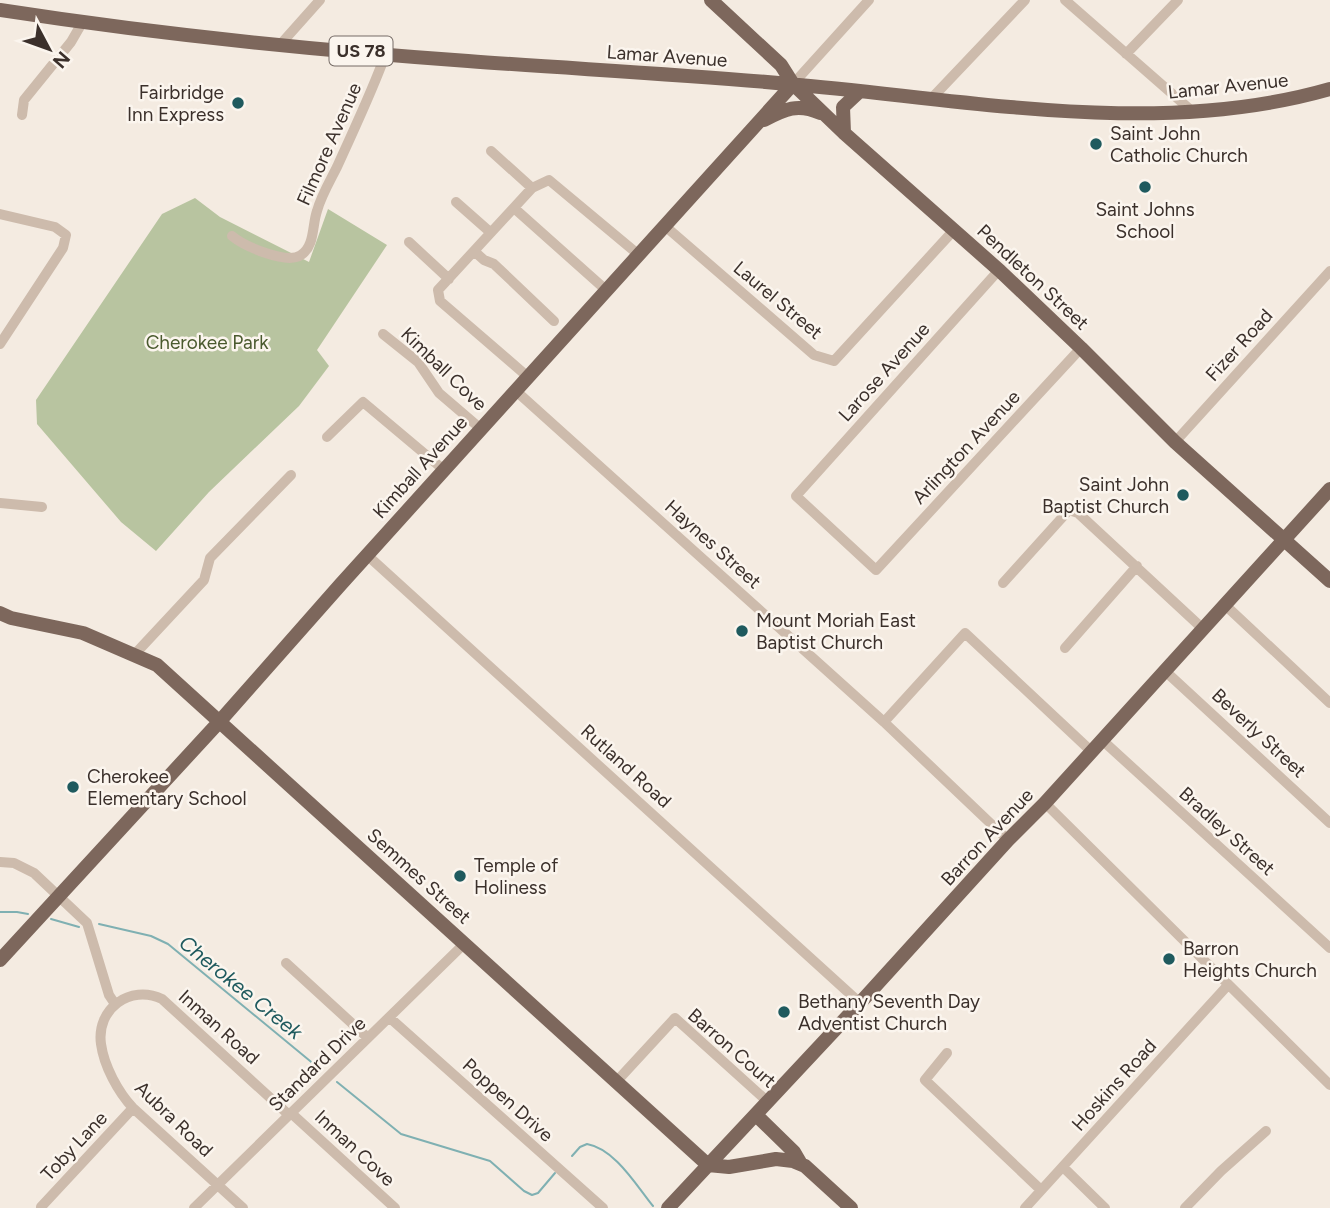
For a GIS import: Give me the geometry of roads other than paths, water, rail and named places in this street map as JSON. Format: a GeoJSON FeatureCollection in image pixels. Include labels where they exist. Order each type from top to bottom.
{"type":"FeatureCollection","features":[{"type":"Feature","properties":{"kind":"main road","name":"Pendleton Street"},"geometry":{"type":"LineString","coordinates":[[710,0],[781,65],[793,84],[844,133],[999,271],[1175,442],[1330,581]]}},
{"type":"Feature","properties":{"kind":"main road","name":"Lamar Avenue"},"geometry":{"type":"LineString","coordinates":[[0,10],[82,23],[279,46],[793,84],[931,99],[1101,112],[1193,112],[1263,104],[1330,89]]}},
{"type":"Feature","properties":{"kind":"main road","name":"Kimball Avenue"},"geometry":{"type":"LineString","coordinates":[[0,960],[220,721],[793,84]]}},
{"type":"Feature","properties":{"kind":"main road"},"geometry":{"type":"LineString","coordinates":[[844,133],[843,107],[859,92]]}},
{"type":"Feature","properties":{"kind":"main road"},"geometry":{"type":"LineString","coordinates":[[757,124],[792,107],[800,106],[828,117]]}},
{"type":"Feature","properties":{"kind":"main road","name":"Barron Avenue"},"geometry":{"type":"LineString","coordinates":[[668,1208],[1045,803],[1330,489]]}},
{"type":"Feature","properties":{"kind":"main road","name":"Semmes Street"},"geometry":{"type":"LineString","coordinates":[[0,613],[11,618],[83,633],[135,654],[166,672],[708,1165]]}},
{"type":"Feature","properties":{"kind":"main road"},"geometry":{"type":"LineString","coordinates":[[756,1115],[794,1152],[801,1164],[850,1208]]}},
{"type":"Feature","properties":{"kind":"main road"},"geometry":{"type":"LineString","coordinates":[[708,1165],[729,1167],[776,1159],[801,1164]]}},
{"type":"Feature","properties":{"kind":"street"},"geometry":{"type":"LineString","coordinates":[[279,46],[320,0]]}},
{"type":"Feature","properties":{"kind":"street","name":"Kimball Avenue"},"geometry":{"type":"LineString","coordinates":[[793,84],[869,0]]}},
{"type":"Feature","properties":{"kind":"street"},"geometry":{"type":"LineString","coordinates":[[931,99],[1025,0]]}},
{"type":"Feature","properties":{"kind":"street"},"geometry":{"type":"LineString","coordinates":[[1065,0],[1193,112]]}},
{"type":"Feature","properties":{"kind":"street"},"geometry":{"type":"LineString","coordinates":[[1126,54],[1178,0]]}},
{"type":"Feature","properties":{"kind":"street"},"geometry":{"type":"LineString","coordinates":[[22,115],[24,100],[71,42],[82,23]]}},
{"type":"Feature","properties":{"kind":"street","name":"Filmore Avenue"},"geometry":{"type":"LineString","coordinates":[[232,236],[285,258],[294,259],[306,251],[311,243],[317,210],[386,53]]}},
{"type":"Feature","properties":{"kind":"street"},"geometry":{"type":"LineString","coordinates":[[491,151],[531,188]]}},
{"type":"Feature","properties":{"kind":"street"},"geometry":{"type":"LineString","coordinates":[[528,377],[440,301],[439,290],[490,232],[531,188],[549,180],[639,255]]}},
{"type":"Feature","properties":{"kind":"street"},"geometry":{"type":"LineString","coordinates":[[456,202],[490,232]]}},
{"type":"Feature","properties":{"kind":"street"},"geometry":{"type":"LineString","coordinates":[[514,208],[606,290]]}},
{"type":"Feature","properties":{"kind":"street"},"geometry":{"type":"LineString","coordinates":[[0,214],[55,227],[66,235],[63,248],[0,344]]}},
{"type":"Feature","properties":{"kind":"street","name":"Laurel Street"},"geometry":{"type":"LineString","coordinates":[[665,226],[814,355],[834,361],[954,230]]}},
{"type":"Feature","properties":{"kind":"street"},"geometry":{"type":"LineString","coordinates":[[409,242],[449,279]]}},
{"type":"Feature","properties":{"kind":"street"},"geometry":{"type":"LineString","coordinates":[[474,251],[494,264],[554,321]]}},
{"type":"Feature","properties":{"kind":"street","name":"Larose Avenue"},"geometry":{"type":"LineString","coordinates":[[876,570],[796,496],[999,271]]}},
{"type":"Feature","properties":{"kind":"street","name":"Fizer Road"},"geometry":{"type":"LineString","coordinates":[[1175,442],[1330,271]]}},
{"type":"Feature","properties":{"kind":"street","name":"Kimball Cove"},"geometry":{"type":"LineString","coordinates":[[383,334],[418,362],[439,393],[481,429]]}},
{"type":"Feature","properties":{"kind":"street","name":"Arlington Avenue"},"geometry":{"type":"LineString","coordinates":[[876,570],[1081,348]]}},
{"type":"Feature","properties":{"kind":"street","name":"Haynes Street"},"geometry":{"type":"LineString","coordinates":[[516,391],[884,722],[1008,840]]}},
{"type":"Feature","properties":{"kind":"street"},"geometry":{"type":"LineString","coordinates":[[327,437],[363,402],[444,470]]}},
{"type":"Feature","properties":{"kind":"street"},"geometry":{"type":"LineString","coordinates":[[135,654],[204,580],[210,558],[291,475]]}},
{"type":"Feature","properties":{"kind":"street"},"geometry":{"type":"LineString","coordinates":[[0,503],[43,507]]}},
{"type":"Feature","properties":{"kind":"street"},"geometry":{"type":"LineString","coordinates":[[1003,583],[1069,510],[1078,513],[1202,628]]}},
{"type":"Feature","properties":{"kind":"street","name":"Rutland Road"},"geometry":{"type":"LineString","coordinates":[[367,555],[860,1003]]}},
{"type":"Feature","properties":{"kind":"street"},"geometry":{"type":"LineString","coordinates":[[1065,648],[1137,566]]}},
{"type":"Feature","properties":{"kind":"street"},"geometry":{"type":"LineString","coordinates":[[1224,604],[1330,703]]}},
{"type":"Feature","properties":{"kind":"street","name":"Bradley Street"},"geometry":{"type":"LineString","coordinates":[[884,722],[965,633],[1330,948]]}},
{"type":"Feature","properties":{"kind":"street","name":"Beverly Street"},"geometry":{"type":"LineString","coordinates":[[1164,670],[1330,823]]}},
{"type":"Feature","properties":{"kind":"street"},"geometry":{"type":"LineString","coordinates":[[1045,803],[1330,1085]]}},
{"type":"Feature","properties":{"kind":"street"},"geometry":{"type":"LineString","coordinates":[[0,862],[14,863],[34,873],[87,923],[108,995],[115,1004]]}},
{"type":"Feature","properties":{"kind":"street","name":"Standard Drive"},"geometry":{"type":"LineString","coordinates":[[194,1208],[464,944]]}},
{"type":"Feature","properties":{"kind":"street"},"geometry":{"type":"LineString","coordinates":[[286,963],[368,1038]]}},
{"type":"Feature","properties":{"kind":"street","name":"Hoskins Road"},"geometry":{"type":"LineString","coordinates":[[1025,1208],[1228,985]]}},
{"type":"Feature","properties":{"kind":"street","name":"Inman Road"},"geometry":{"type":"LineString","coordinates":[[115,1004],[130,995],[145,994],[162,999],[290,1114]]}},
{"type":"Feature","properties":{"kind":"street","name":"Aubra Road"},"geometry":{"type":"LineString","coordinates":[[115,1004],[102,1030],[101,1043],[117,1085],[133,1108],[243,1208]]}},
{"type":"Feature","properties":{"kind":"street","name":"Poppen Drive"},"geometry":{"type":"LineString","coordinates":[[390,1018],[603,1208]]}},
{"type":"Feature","properties":{"kind":"street","name":"Barron Court"},"geometry":{"type":"LineString","coordinates":[[617,1083],[675,1018],[768,1102]]}},
{"type":"Feature","properties":{"kind":"street"},"geometry":{"type":"LineString","coordinates":[[947,1053],[925,1080],[1041,1190]]}},
{"type":"Feature","properties":{"kind":"street","name":"Toby Lane"},"geometry":{"type":"LineString","coordinates":[[41,1207],[133,1108]]}},
{"type":"Feature","properties":{"kind":"street","name":"Inman Cove"},"geometry":{"type":"LineString","coordinates":[[290,1114],[395,1208]]}},
{"type":"Feature","properties":{"kind":"street"},"geometry":{"type":"LineString","coordinates":[[1185,1208],[1266,1131]]}},
{"type":"Feature","properties":{"kind":"street"},"geometry":{"type":"LineString","coordinates":[[1063,1167],[1105,1208]]}},
{"type":"Feature","properties":{"kind":"waterway","name":"Cherokee Creek"},"geometry":{"type":"LineString","coordinates":[[0,912],[28,914]]}},
{"type":"Feature","properties":{"kind":"waterway","name":"Cherokee Creek"},"geometry":{"type":"LineString","coordinates":[[51,919],[79,927]]}},
{"type":"Feature","properties":{"kind":"waterway","name":"Cherokee Creek"},"geometry":{"type":"LineString","coordinates":[[99,924],[151,936],[168,944],[321,1070]]}},
{"type":"Feature","properties":{"kind":"waterway","name":"Cherokee Creek"},"geometry":{"type":"LineString","coordinates":[[337,1082],[401,1134],[490,1161],[532,1195],[538,1193],[555,1173]]}},
{"type":"Feature","properties":{"kind":"waterway","name":"Cherokee Creek"},"geometry":{"type":"LineString","coordinates":[[572,1156],[587,1144],[607,1153],[624,1169],[653,1206]]}},
{"type":"Feature","properties":{"kind":"place","name":"Fairbridge Inn Express"},"geometry":{"type":"Point","coordinates":[238,103]}},
{"type":"Feature","properties":{"kind":"place","name":"Saint John Catholic Church"},"geometry":{"type":"Point","coordinates":[1096,144]}},
{"type":"Feature","properties":{"kind":"place","name":"Saint Johns School"},"geometry":{"type":"Point","coordinates":[1145,187]}},
{"type":"Feature","properties":{"kind":"place","name":"Saint John Baptist Church"},"geometry":{"type":"Point","coordinates":[1183,495]}},
{"type":"Feature","properties":{"kind":"place","name":"Mount Moriah East Baptist Church"},"geometry":{"type":"Point","coordinates":[742,631]}},
{"type":"Feature","properties":{"kind":"place","name":"Cherokee Elementary School"},"geometry":{"type":"Point","coordinates":[73,787]}},
{"type":"Feature","properties":{"kind":"place","name":"Temple of Holiness"},"geometry":{"type":"Point","coordinates":[460,876]}},
{"type":"Feature","properties":{"kind":"place","name":"Barron Heights Church"},"geometry":{"type":"Point","coordinates":[1169,959]}},
{"type":"Feature","properties":{"kind":"place","name":"Bethany Seventh Day Adventist Church"},"geometry":{"type":"Point","coordinates":[784,1012]}},
{"type":"Feature","properties":{"kind":"park label","name":"Cherokee Park"},"geometry":{"type":"Point","coordinates":[207,342]}}]}
